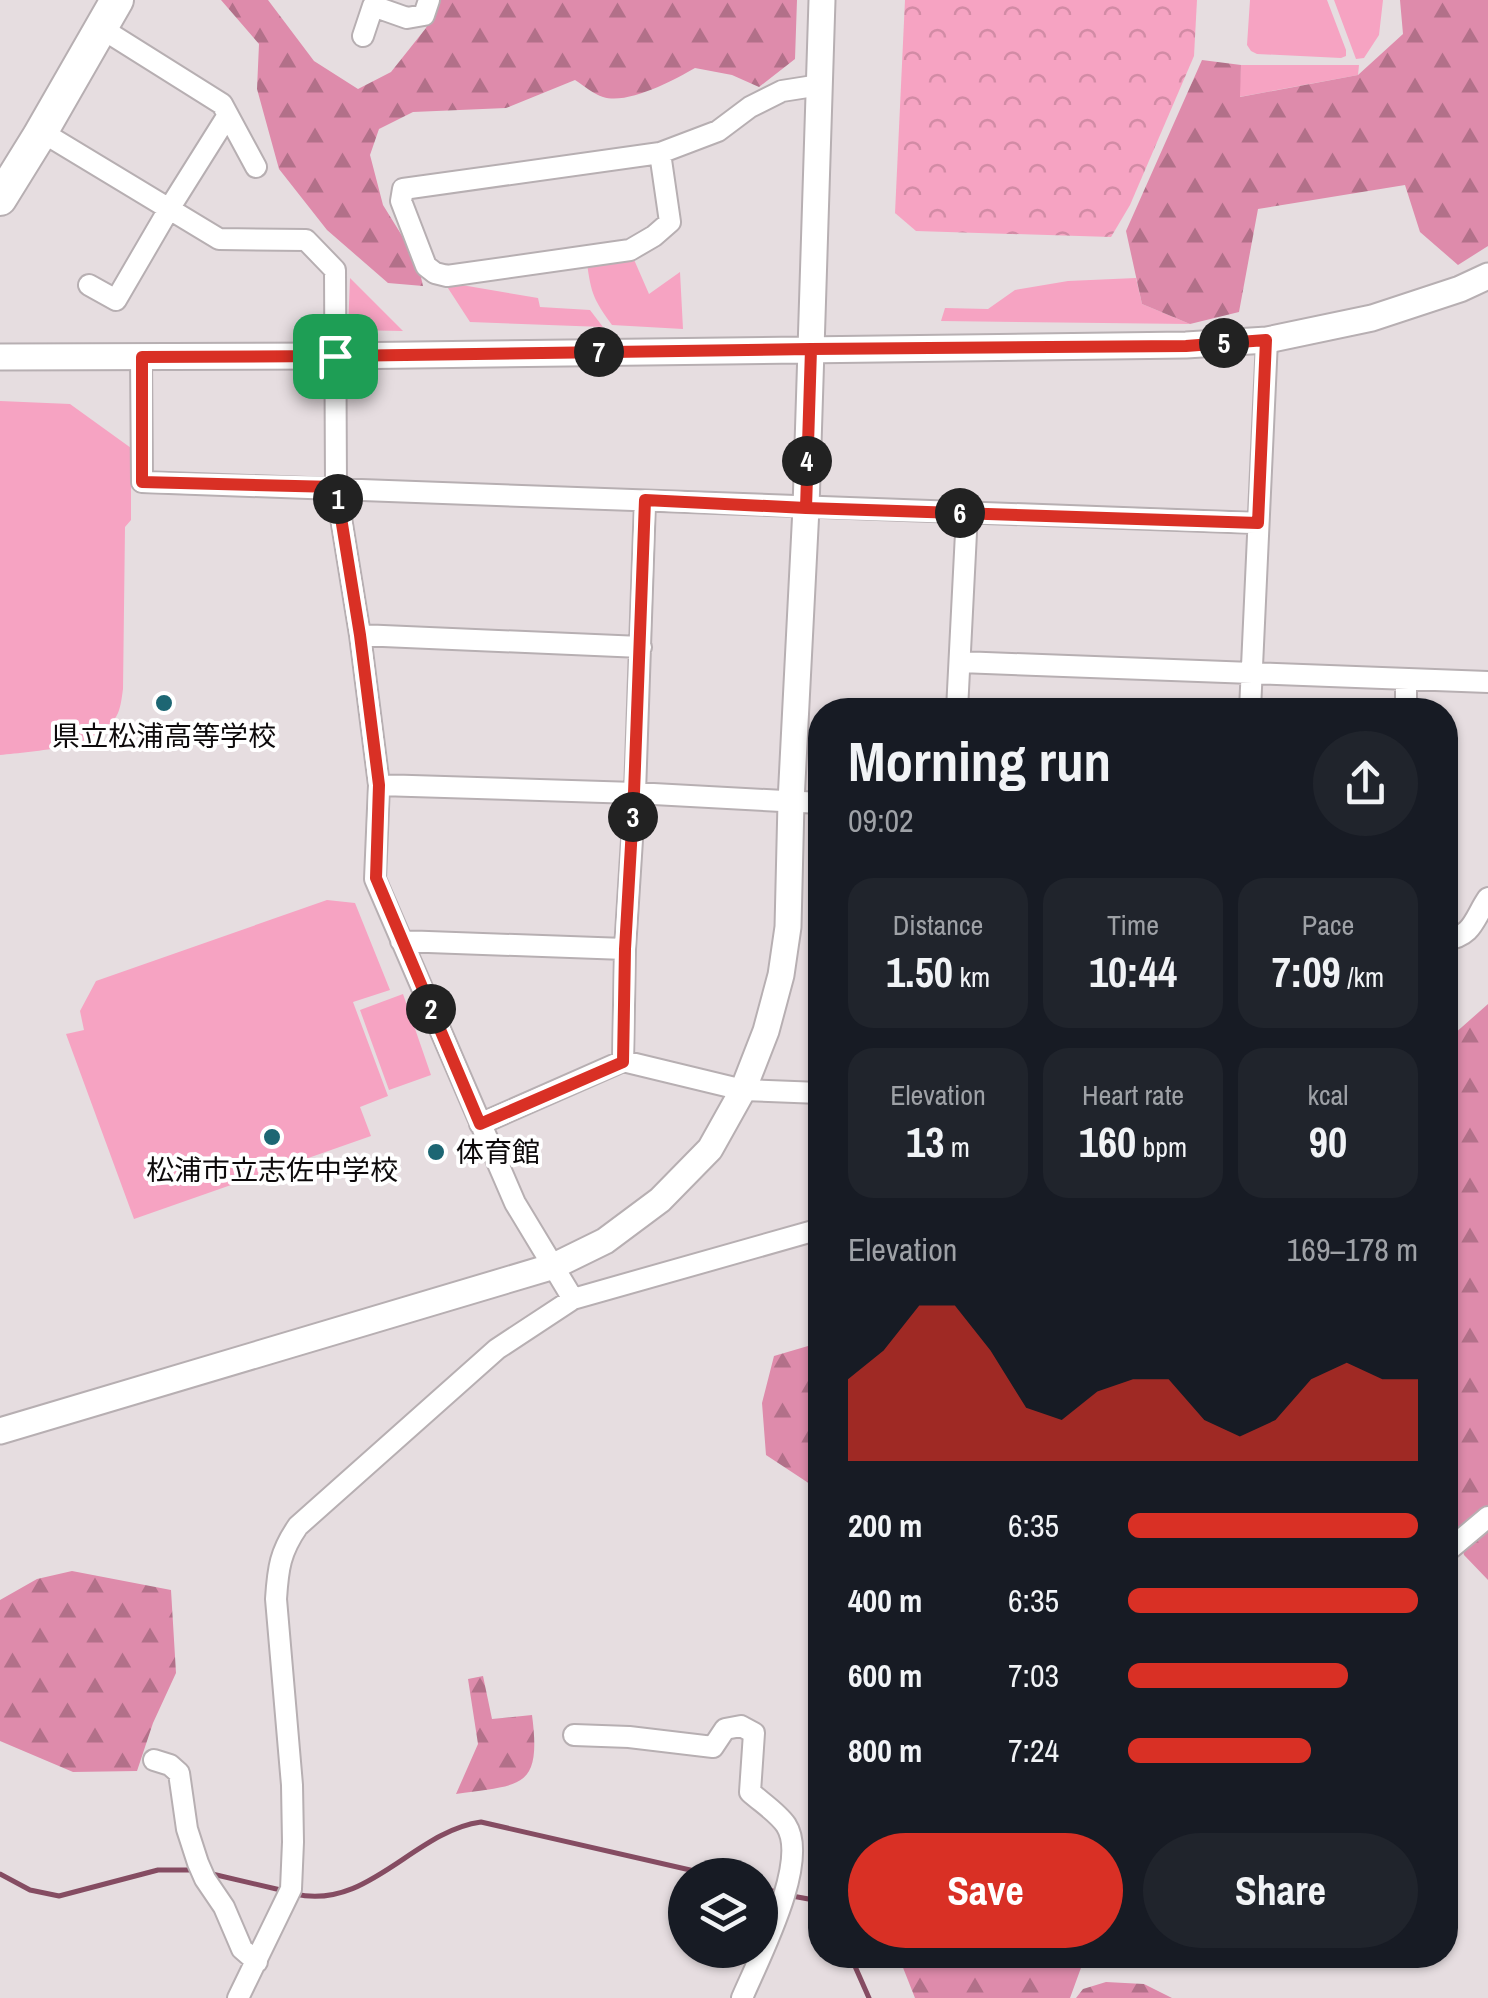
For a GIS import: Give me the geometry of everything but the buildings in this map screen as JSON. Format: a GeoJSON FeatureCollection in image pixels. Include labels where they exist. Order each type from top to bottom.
{"type":"FeatureCollection","features":[{"type":"Feature","properties":{"kind":"highway"},"geometry":{"type":"LineString","coordinates":[[0,200],[109,14]]}},
{"type":"Feature","properties":{"kind":"street"},"geometry":{"type":"LineString","coordinates":[[363,36],[373,6],[408,18],[424,16],[429,0]]}},
{"type":"Feature","properties":{"kind":"street"},"geometry":{"type":"LineString","coordinates":[[0,1431],[554,1266],[604,1241],[660,1200],[710,1149],[743,1090],[766,1032],[782,975],[788,927],[822,0]]}},
{"type":"Feature","properties":{"kind":"street"},"geometry":{"type":"LineString","coordinates":[[109,14],[222,104],[256,167]]}},
{"type":"Feature","properties":{"kind":"street"},"geometry":{"type":"LineString","coordinates":[[660,152],[670,222],[630,250],[448,276],[426,266],[401,200],[403,188],[660,152],[718,131],[750,107],[782,91],[820,85]]}},
{"type":"Feature","properties":{"kind":"street"},"geometry":{"type":"LineString","coordinates":[[89,285],[116,300],[228,115]]}},
{"type":"Feature","properties":{"kind":"street"},"geometry":{"type":"LineString","coordinates":[[42,132],[219,239],[306,240],[335,270],[336,487],[379,785],[376,878],[515,1204],[573,1299]]}},
{"type":"Feature","properties":{"kind":"street"},"geometry":{"type":"LineString","coordinates":[[0,357],[1186,346],[1266,340],[1372,318],[1488,276]]}},
{"type":"Feature","properties":{"kind":"street"},"geometry":{"type":"LineString","coordinates":[[1251,698],[1266,340]]}},
{"type":"Feature","properties":{"kind":"street"},"geometry":{"type":"LineString","coordinates":[[142,357],[142,482],[1258,523]]}},
{"type":"Feature","properties":{"kind":"street"},"geometry":{"type":"LineString","coordinates":[[623,1062],[645,500]]}},
{"type":"Feature","properties":{"kind":"street"},"geometry":{"type":"LineString","coordinates":[[958,698],[967,513]]}},
{"type":"Feature","properties":{"kind":"street"},"geometry":{"type":"LineString","coordinates":[[360,635],[641,647]]}},
{"type":"Feature","properties":{"kind":"street"},"geometry":{"type":"LineString","coordinates":[[960,662],[1488,682]]}},
{"type":"Feature","properties":{"kind":"street"},"geometry":{"type":"LineString","coordinates":[[1406,679],[1406,698]]}},
{"type":"Feature","properties":{"kind":"street"},"geometry":{"type":"LineString","coordinates":[[379,785],[808,803]]}},
{"type":"Feature","properties":{"kind":"street"},"geometry":{"type":"LineString","coordinates":[[1458,937],[1475,922],[1488,898]]}},
{"type":"Feature","properties":{"kind":"street"},"geometry":{"type":"LineString","coordinates":[[401,941],[625,949]]}},
{"type":"Feature","properties":{"kind":"street"},"geometry":{"type":"LineString","coordinates":[[480,1124],[623,1062],[743,1090],[808,1093]]}},
{"type":"Feature","properties":{"kind":"street"},"geometry":{"type":"LineString","coordinates":[[238,1998],[288,1897],[292,1785],[276,1599],[284,1546],[298,1526],[496,1349],[573,1299],[808,1233]]}},
{"type":"Feature","properties":{"kind":"street"},"geometry":{"type":"LineString","coordinates":[[1458,1542],[1488,1517]]}},
{"type":"Feature","properties":{"kind":"street"},"geometry":{"type":"LineString","coordinates":[[574,1734],[712,1747],[725,1729],[741,1726],[754,1733],[750,1792],[787,1826],[794,1856],[784,1895],[742,1998]]}},
{"type":"Feature","properties":{"kind":"street"},"geometry":{"type":"LineString","coordinates":[[154,1760],[170,1765],[178,1773],[187,1830],[201,1871],[224,1907],[242,1949],[257,1962]]}},
{"type":"Feature","properties":{"kind":"green space"},"geometry":{"type":"Polygon","coordinates":[[[221,0],[268,0],[314,61],[358,89],[391,72],[426,28],[436,0],[797,0],[795,59],[759,87],[732,75],[695,68],[650,90],[613,99],[600,96],[575,80],[506,108],[413,112],[379,129],[370,155],[383,205],[417,260],[423,286],[388,283],[327,230],[279,169],[257,89],[259,44],[221,0]]]}},
{"type":"Feature","properties":{"kind":"green space"},"geometry":{"type":"Polygon","coordinates":[[[905,0],[1197,0],[1194,56],[1130,205],[1111,237],[916,231],[895,213],[905,0]]]}},
{"type":"Feature","properties":{"kind":"green space"},"geometry":{"type":"Polygon","coordinates":[[[1250,0],[1327,0],[1346,56],[1251,51],[1247,45],[1250,0]]]}},
{"type":"Feature","properties":{"kind":"green space"},"geometry":{"type":"Polygon","coordinates":[[[1334,0],[1383,0],[1379,35],[1364,58],[1356,59],[1334,0]]]}},
{"type":"Feature","properties":{"kind":"green space"},"geometry":{"type":"Polygon","coordinates":[[[1400,0],[1488,0],[1488,246],[1458,265],[1420,232],[1405,185],[1258,209],[1239,312],[1190,324],[1142,304],[1126,231],[1202,60],[1241,65],[1240,97],[1358,75],[1403,34],[1400,0]]]}},
{"type":"Feature","properties":{"kind":"green space"},"geometry":{"type":"Polygon","coordinates":[[[1241,65],[1359,65],[1358,75],[1239,97],[1241,65]]]}},
{"type":"Feature","properties":{"kind":"green space"},"geometry":{"type":"Polygon","coordinates":[[[632,255],[649,294],[680,272],[683,329],[612,325],[594,296],[587,263],[632,255]]]}},
{"type":"Feature","properties":{"kind":"green space"},"geometry":{"type":"Polygon","coordinates":[[[350,278],[403,331],[348,330],[350,278]]]}},
{"type":"Feature","properties":{"kind":"green space"},"geometry":{"type":"Polygon","coordinates":[[[1136,278],[1142,304],[1190,324],[941,321],[945,308],[988,309],[1015,290],[1068,281],[1136,278]]]}},
{"type":"Feature","properties":{"kind":"green space"},"geometry":{"type":"Polygon","coordinates":[[[444,282],[538,298],[540,307],[590,310],[603,327],[470,322],[444,282]]]}},
{"type":"Feature","properties":{"kind":"green space"},"geometry":{"type":"Polygon","coordinates":[[[0,401],[70,404],[131,448],[131,520],[125,527],[123,689],[118,713],[110,725],[83,741],[0,755],[0,401]]]}},
{"type":"Feature","properties":{"kind":"green space"},"geometry":{"type":"Polygon","coordinates":[[[327,900],[355,903],[390,990],[353,1002],[388,1096],[360,1107],[371,1136],[134,1219],[66,1034],[84,1030],[80,1011],[96,981],[327,900]]]}},
{"type":"Feature","properties":{"kind":"green space"},"geometry":{"type":"Polygon","coordinates":[[[403,994],[431,1075],[389,1090],[360,1010],[403,994]]]}},
{"type":"Feature","properties":{"kind":"green space"},"geometry":{"type":"Polygon","coordinates":[[[1488,1004],[1488,1580],[1464,1555],[1458,1534],[1458,1031],[1488,1004]]]}},
{"type":"Feature","properties":{"kind":"green space"},"geometry":{"type":"Polygon","coordinates":[[[808,1346],[808,1483],[766,1455],[762,1403],[774,1356],[808,1346]]]}},
{"type":"Feature","properties":{"kind":"green space"},"geometry":{"type":"Polygon","coordinates":[[[72,1571],[171,1590],[176,1673],[137,1771],[73,1772],[0,1741],[0,1600],[37,1579],[72,1571]]]}},
{"type":"Feature","properties":{"kind":"green space"},"geometry":{"type":"Polygon","coordinates":[[[483,1676],[492,1719],[532,1715],[533,1758],[529,1771],[511,1785],[456,1794],[478,1744],[468,1679],[483,1676]]]}},
{"type":"Feature","properties":{"kind":"green space"},"geometry":{"type":"Polygon","coordinates":[[[903,1968],[1081,1968],[1070,1998],[915,1998],[903,1968]]]}},
{"type":"Feature","properties":{"kind":"green space"},"geometry":{"type":"Polygon","coordinates":[[[1106,1982],[1144,1984],[1172,1998],[1076,1998],[1083,1989],[1106,1982]]]}},
{"type":"Feature","properties":{"kind":"waterway"},"geometry":{"type":"LineString","coordinates":[[295,1894],[321,1896],[345,1891],[434,1839],[481,1822],[668,1865]]}},
{"type":"Feature","properties":{"kind":"waterway"},"geometry":{"type":"LineString","coordinates":[[0,1874],[30,1890],[59,1896],[158,1870],[192,1870]]}},
{"type":"Feature","properties":{"kind":"waterway"},"geometry":{"type":"LineString","coordinates":[[208,1873],[285,1891]]}},
{"type":"Feature","properties":{"kind":"waterway"},"geometry":{"type":"LineString","coordinates":[[792,1896],[808,1899]]}},
{"type":"Feature","properties":{"kind":"waterway"},"geometry":{"type":"LineString","coordinates":[[856,1968],[869,1998]]}},
{"type":"Feature","properties":{"kind":"place","name":"県立松浦高等学校"},"geometry":{"type":"Point","coordinates":[164,703]}},
{"type":"Feature","properties":{"kind":"place","name":"松浦市立志佐中学校"},"geometry":{"type":"Point","coordinates":[272,1137]}},
{"type":"Feature","properties":{"kind":"place","name":"体育館"},"geometry":{"type":"Point","coordinates":[436,1152]}},
{"type":"Feature","properties":{"kind":"route"},"geometry":{"type":"LineString","coordinates":[[335,356],[142,357],[142,482],[336,487],[379,785],[376,878],[480,1124],[623,1062],[645,500],[806,508],[811,349],[1186,346],[1266,340],[1258,523],[806,508],[808,428],[811,349],[335,356]]}}]}
